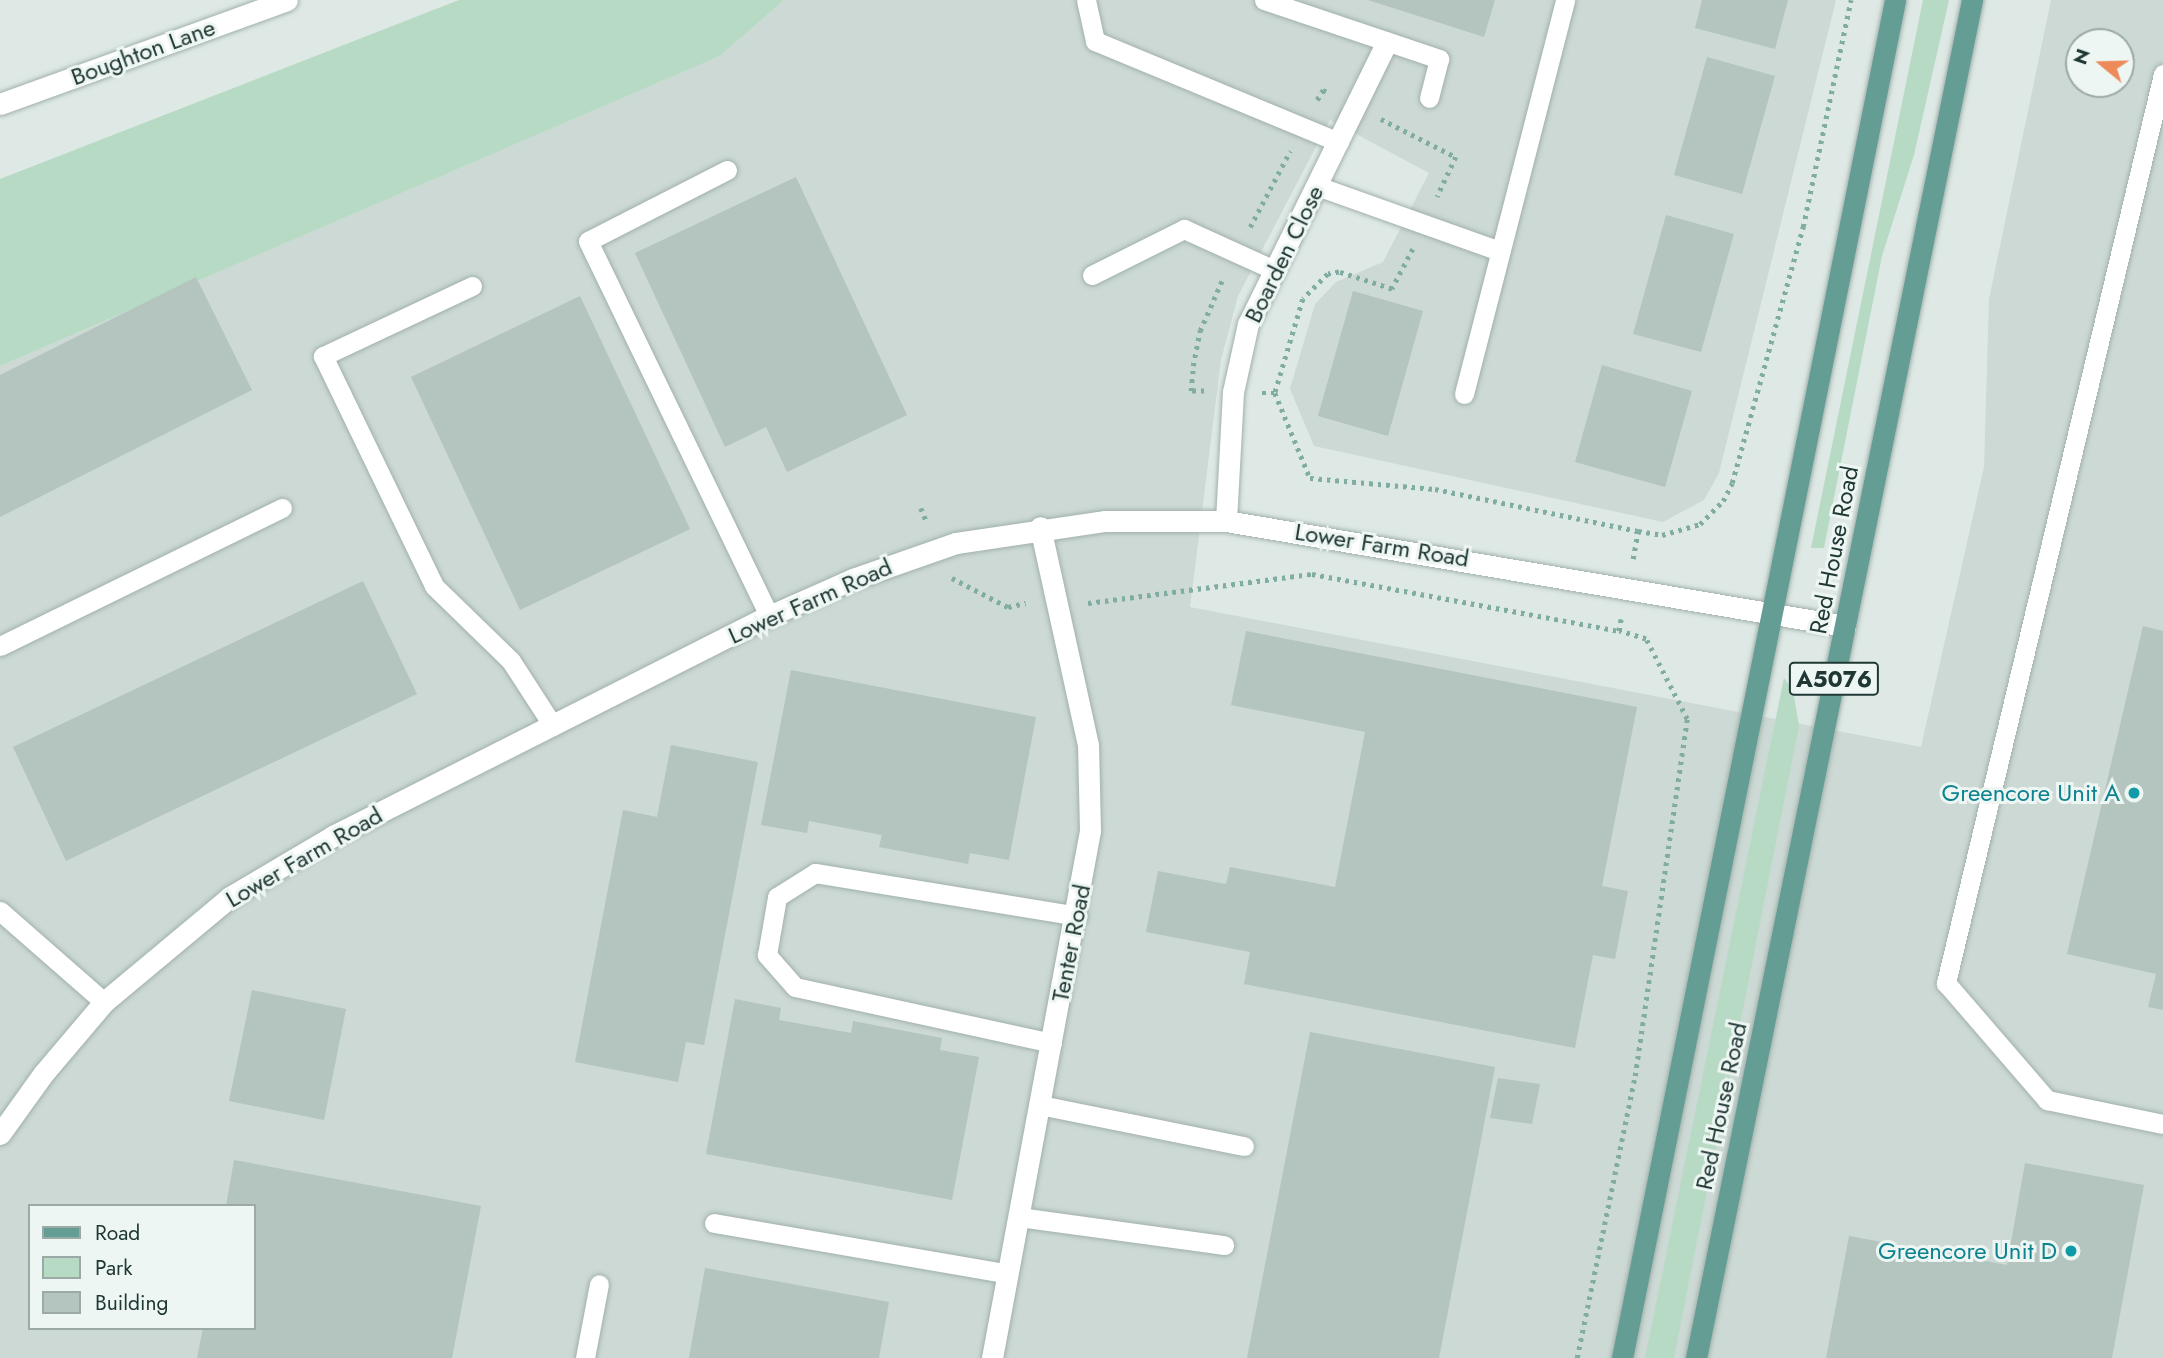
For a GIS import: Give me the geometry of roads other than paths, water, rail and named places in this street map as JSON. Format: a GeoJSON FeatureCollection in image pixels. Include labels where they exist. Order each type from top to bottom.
{"type":"FeatureCollection","features":[{"type":"Feature","properties":{"kind":"main road"},"geometry":{"type":"LineString","coordinates":[[1622,1358],[1895,0]]}},
{"type":"Feature","properties":{"kind":"main road","name":"Red House Road"},"geometry":{"type":"LineString","coordinates":[[1696,1358],[1972,0]]}},
{"type":"Feature","properties":{"kind":"street","name":"Boughton Lane"},"geometry":{"type":"LineString","coordinates":[[0,104],[287,0]]}},
{"type":"Feature","properties":{"kind":"street","name":"Boarden Close"},"geometry":{"type":"LineString","coordinates":[[1226,521],[1237,369],[1248,324],[1272,269],[1317,186],[1387,42]]}},
{"type":"Feature","properties":{"kind":"street","name":"Lower Farm Road"},"geometry":{"type":"LineString","coordinates":[[0,1134],[43,1074],[104,1002],[187,930],[240,891],[333,836],[769,616],[853,579],[937,549],[1040,527],[1164,518],[1226,521],[1628,586],[1845,625]]}},
{"type":"Feature","properties":{"kind":"street","name":"Tenter Road"},"geometry":{"type":"LineString","coordinates":[[992,1358],[1077,916],[1090,831],[1091,780],[1077,683],[1040,527]]}},
{"type":"Feature","properties":{"kind":"lane"},"geometry":{"type":"LineString","coordinates":[[1086,0],[1096,41],[1339,142]]}},
{"type":"Feature","properties":{"kind":"lane"},"geometry":{"type":"LineString","coordinates":[[1264,0],[1439,60],[1429,98]]}},
{"type":"Feature","properties":{"kind":"lane"},"geometry":{"type":"LineString","coordinates":[[1464,394],[1497,250],[1565,0]]}},
{"type":"Feature","properties":{"kind":"lane"},"geometry":{"type":"LineString","coordinates":[[2163,74],[1946,983],[2047,1100],[2163,1124]]}},
{"type":"Feature","properties":{"kind":"lane"},"geometry":{"type":"LineString","coordinates":[[727,170],[588,241],[769,616]]}},
{"type":"Feature","properties":{"kind":"lane"},"geometry":{"type":"LineString","coordinates":[[1317,186],[1497,250]]}},
{"type":"Feature","properties":{"kind":"lane"},"geometry":{"type":"LineString","coordinates":[[1092,275],[1184,229],[1272,269]]}},
{"type":"Feature","properties":{"kind":"lane"},"geometry":{"type":"LineString","coordinates":[[472,286],[323,356],[434,586],[511,661],[553,726]]}},
{"type":"Feature","properties":{"kind":"lane"},"geometry":{"type":"LineString","coordinates":[[0,646],[282,508]]}},
{"type":"Feature","properties":{"kind":"lane"},"geometry":{"type":"LineString","coordinates":[[1052,1043],[795,987],[767,955],[777,897],[815,873],[1077,916]]}},
{"type":"Feature","properties":{"kind":"lane"},"geometry":{"type":"LineString","coordinates":[[0,911],[104,1002]]}},
{"type":"Feature","properties":{"kind":"lane"},"geometry":{"type":"LineString","coordinates":[[1040,1105],[1244,1146]]}},
{"type":"Feature","properties":{"kind":"lane"},"geometry":{"type":"LineString","coordinates":[[1018,1217],[1224,1245]]}},
{"type":"Feature","properties":{"kind":"lane"},"geometry":{"type":"LineString","coordinates":[[714,1223],[1008,1274]]}},
{"type":"Feature","properties":{"kind":"lane"},"geometry":{"type":"LineString","coordinates":[[584,1358],[599,1284]]}},
{"type":"Feature","properties":{"kind":"place","name":"Greencore Unit A"},"geometry":{"type":"Point","coordinates":[2134,793]}},
{"type":"Feature","properties":{"kind":"place","name":"Greencore Unit D"},"geometry":{"type":"Point","coordinates":[2071,1251]}}]}
